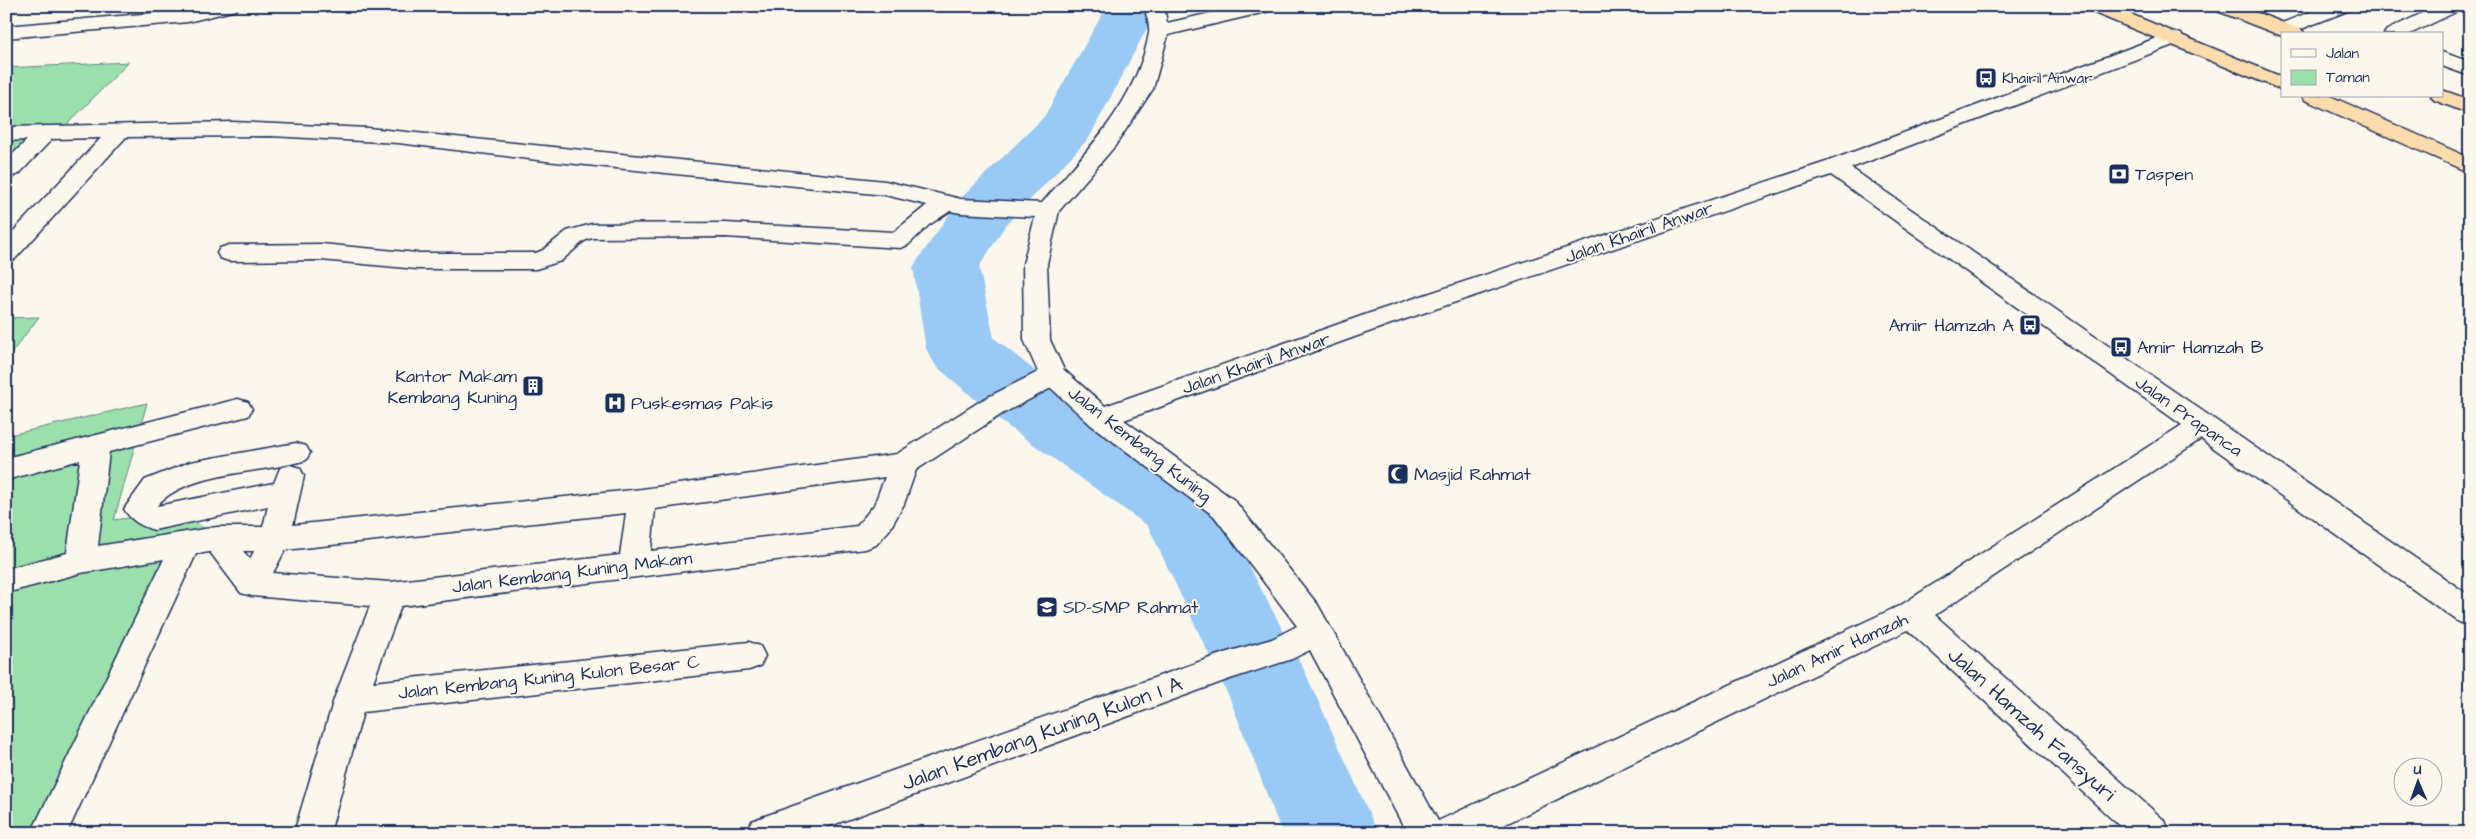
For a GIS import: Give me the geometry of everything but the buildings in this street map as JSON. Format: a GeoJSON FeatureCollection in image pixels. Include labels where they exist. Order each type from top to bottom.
{"type":"FeatureCollection","features":[{"type":"Feature","properties":{"kind":"highway"},"geometry":{"type":"LineString","coordinates":[[2094,6],[2281,84]]}},
{"type":"Feature","properties":{"kind":"highway"},"geometry":{"type":"LineString","coordinates":[[2222,6],[2289,31]]}},
{"type":"Feature","properties":{"kind":"highway"},"geometry":{"type":"LineString","coordinates":[[2444,97],[2470,108]]}},
{"type":"Feature","properties":{"kind":"highway"},"geometry":{"type":"LineString","coordinates":[[2317,98],[2430,146],[2470,166]]}},
{"type":"Feature","properties":{"kind":"street"},"geometry":{"type":"LineString","coordinates":[[6,32],[188,16],[230,6]]}},
{"type":"Feature","properties":{"kind":"street","name":"Jalan Kembang Kuning"},"geometry":{"type":"LineString","coordinates":[[1154,6],[1159,31],[1142,89],[1107,141],[1048,210],[1035,264],[1037,340],[1053,375],[1101,418],[1224,508],[1307,614],[1426,833]]}},
{"type":"Feature","properties":{"kind":"street"},"geometry":{"type":"LineString","coordinates":[[1159,31],[1267,6]]}},
{"type":"Feature","properties":{"kind":"street"},"geometry":{"type":"LineString","coordinates":[[2289,31],[2343,6]]}},
{"type":"Feature","properties":{"kind":"street"},"geometry":{"type":"LineString","coordinates":[[2398,32],[2453,6]]}},
{"type":"Feature","properties":{"kind":"street","name":"Jalan Khairil Anwar"},"geometry":{"type":"LineString","coordinates":[[1101,418],[1379,319],[1834,167],[2174,38]]}},
{"type":"Feature","properties":{"kind":"street"},"geometry":{"type":"LineString","coordinates":[[2444,59],[2470,70]]}},
{"type":"Feature","properties":{"kind":"street"},"geometry":{"type":"LineString","coordinates":[[6,134],[120,130],[309,131],[408,138],[493,146],[546,154],[885,188],[954,204],[1048,210]]}},
{"type":"Feature","properties":{"kind":"street"},"geometry":{"type":"LineString","coordinates":[[6,254],[120,130]]}},
{"type":"Feature","properties":{"kind":"street"},"geometry":{"type":"LineString","coordinates":[[6,171],[46,133]]}},
{"type":"Feature","properties":{"kind":"street","name":"Jalan Prapanca"},"geometry":{"type":"LineString","coordinates":[[1834,167],[2470,613]]}},
{"type":"Feature","properties":{"kind":"street"},"geometry":{"type":"LineString","coordinates":[[229,253],[321,252],[417,261],[536,261],[548,259],[578,234],[592,231],[725,230],[801,236],[900,240],[921,220],[954,204]]}},
{"type":"Feature","properties":{"kind":"street"},"geometry":{"type":"LineString","coordinates":[[6,581],[81,561],[217,539],[274,539],[642,500],[904,464],[992,407],[1030,390],[1053,375]]}},
{"type":"Feature","properties":{"kind":"street"},"geometry":{"type":"LineString","coordinates":[[6,469],[96,448],[238,409]]}},
{"type":"Feature","properties":{"kind":"street","name":"Jalan Amir Hamzah"},"geometry":{"type":"LineString","coordinates":[[1450,833],[1912,614],[2202,425]]}},
{"type":"Feature","properties":{"kind":"street"},"geometry":{"type":"LineString","coordinates":[[217,539],[252,584],[274,539],[287,491],[298,447],[200,470],[155,488],[139,509],[154,519],[287,491]]}},
{"type":"Feature","properties":{"kind":"street"},"geometry":{"type":"LineString","coordinates":[[81,561],[96,448]]}},
{"type":"Feature","properties":{"kind":"street","name":"Jalan Kembang Kuning Makam"},"geometry":{"type":"LineString","coordinates":[[252,584],[390,595],[634,564],[855,540],[865,537],[882,520],[890,506],[904,464]]}},
{"type":"Feature","properties":{"kind":"street"},"geometry":{"type":"LineString","coordinates":[[634,564],[642,500]]}},
{"type":"Feature","properties":{"kind":"street"},"geometry":{"type":"LineString","coordinates":[[49,833],[186,544]]}},
{"type":"Feature","properties":{"kind":"street"},"geometry":{"type":"LineString","coordinates":[[312,833],[350,699],[390,595]]}},
{"type":"Feature","properties":{"kind":"street","name":"Jalan Hamzah Fansyuri"},"geometry":{"type":"LineString","coordinates":[[1912,614],[2152,833]]}},
{"type":"Feature","properties":{"kind":"street","name":"Jalan Kembang Kuning Kulon I A"},"geometry":{"type":"LineString","coordinates":[[766,833],[1224,668],[1281,650],[1316,631]]}},
{"type":"Feature","properties":{"kind":"street","name":"Jalan Kembang Kuning Kulon Besar C"},"geometry":{"type":"LineString","coordinates":[[350,699],[748,656]]}},
{"type":"Feature","properties":{"kind":"green space"},"geometry":{"type":"Polygon","coordinates":[[[129,62],[6,186],[6,68],[129,62]]]}},
{"type":"Feature","properties":{"kind":"green space"},"geometry":{"type":"Polygon","coordinates":[[[39,317],[6,360],[6,318],[39,317]]]}},
{"type":"Feature","properties":{"kind":"green space"},"geometry":{"type":"Polygon","coordinates":[[[147,403],[114,520],[179,511],[205,529],[172,587],[56,833],[6,833],[6,436],[147,403]]]}},
{"type":"Feature","properties":{"kind":"waterway"},"geometry":{"type":"LineString","coordinates":[[1127,6],[1129,13],[1068,126],[981,214],[946,267],[961,349],[1028,404],[1178,506],[1274,699],[1330,833]]}},
{"type":"Feature","properties":{"kind":"place","name":"Khairil Anwar"},"geometry":{"type":"Point","coordinates":[1986,78]}},
{"type":"Feature","properties":{"kind":"place","name":"Taspen"},"geometry":{"type":"Point","coordinates":[2119,174]}},
{"type":"Feature","properties":{"kind":"place","name":"Amir Hamzah A"},"geometry":{"type":"Point","coordinates":[2030,325]}},
{"type":"Feature","properties":{"kind":"place","name":"Amir Hamzah B"},"geometry":{"type":"Point","coordinates":[2121,347]}},
{"type":"Feature","properties":{"kind":"place","name":"Kantor Makam Kembang Kuning"},"geometry":{"type":"Point","coordinates":[533,386]}},
{"type":"Feature","properties":{"kind":"place","name":"Puskesmas Pakis"},"geometry":{"type":"Point","coordinates":[615,403]}},
{"type":"Feature","properties":{"kind":"place","name":"Masjid Rahmat"},"geometry":{"type":"Point","coordinates":[1398,474]}},
{"type":"Feature","properties":{"kind":"place","name":"SD-SMP Rahmat"},"geometry":{"type":"Point","coordinates":[1047,607]}}]}
